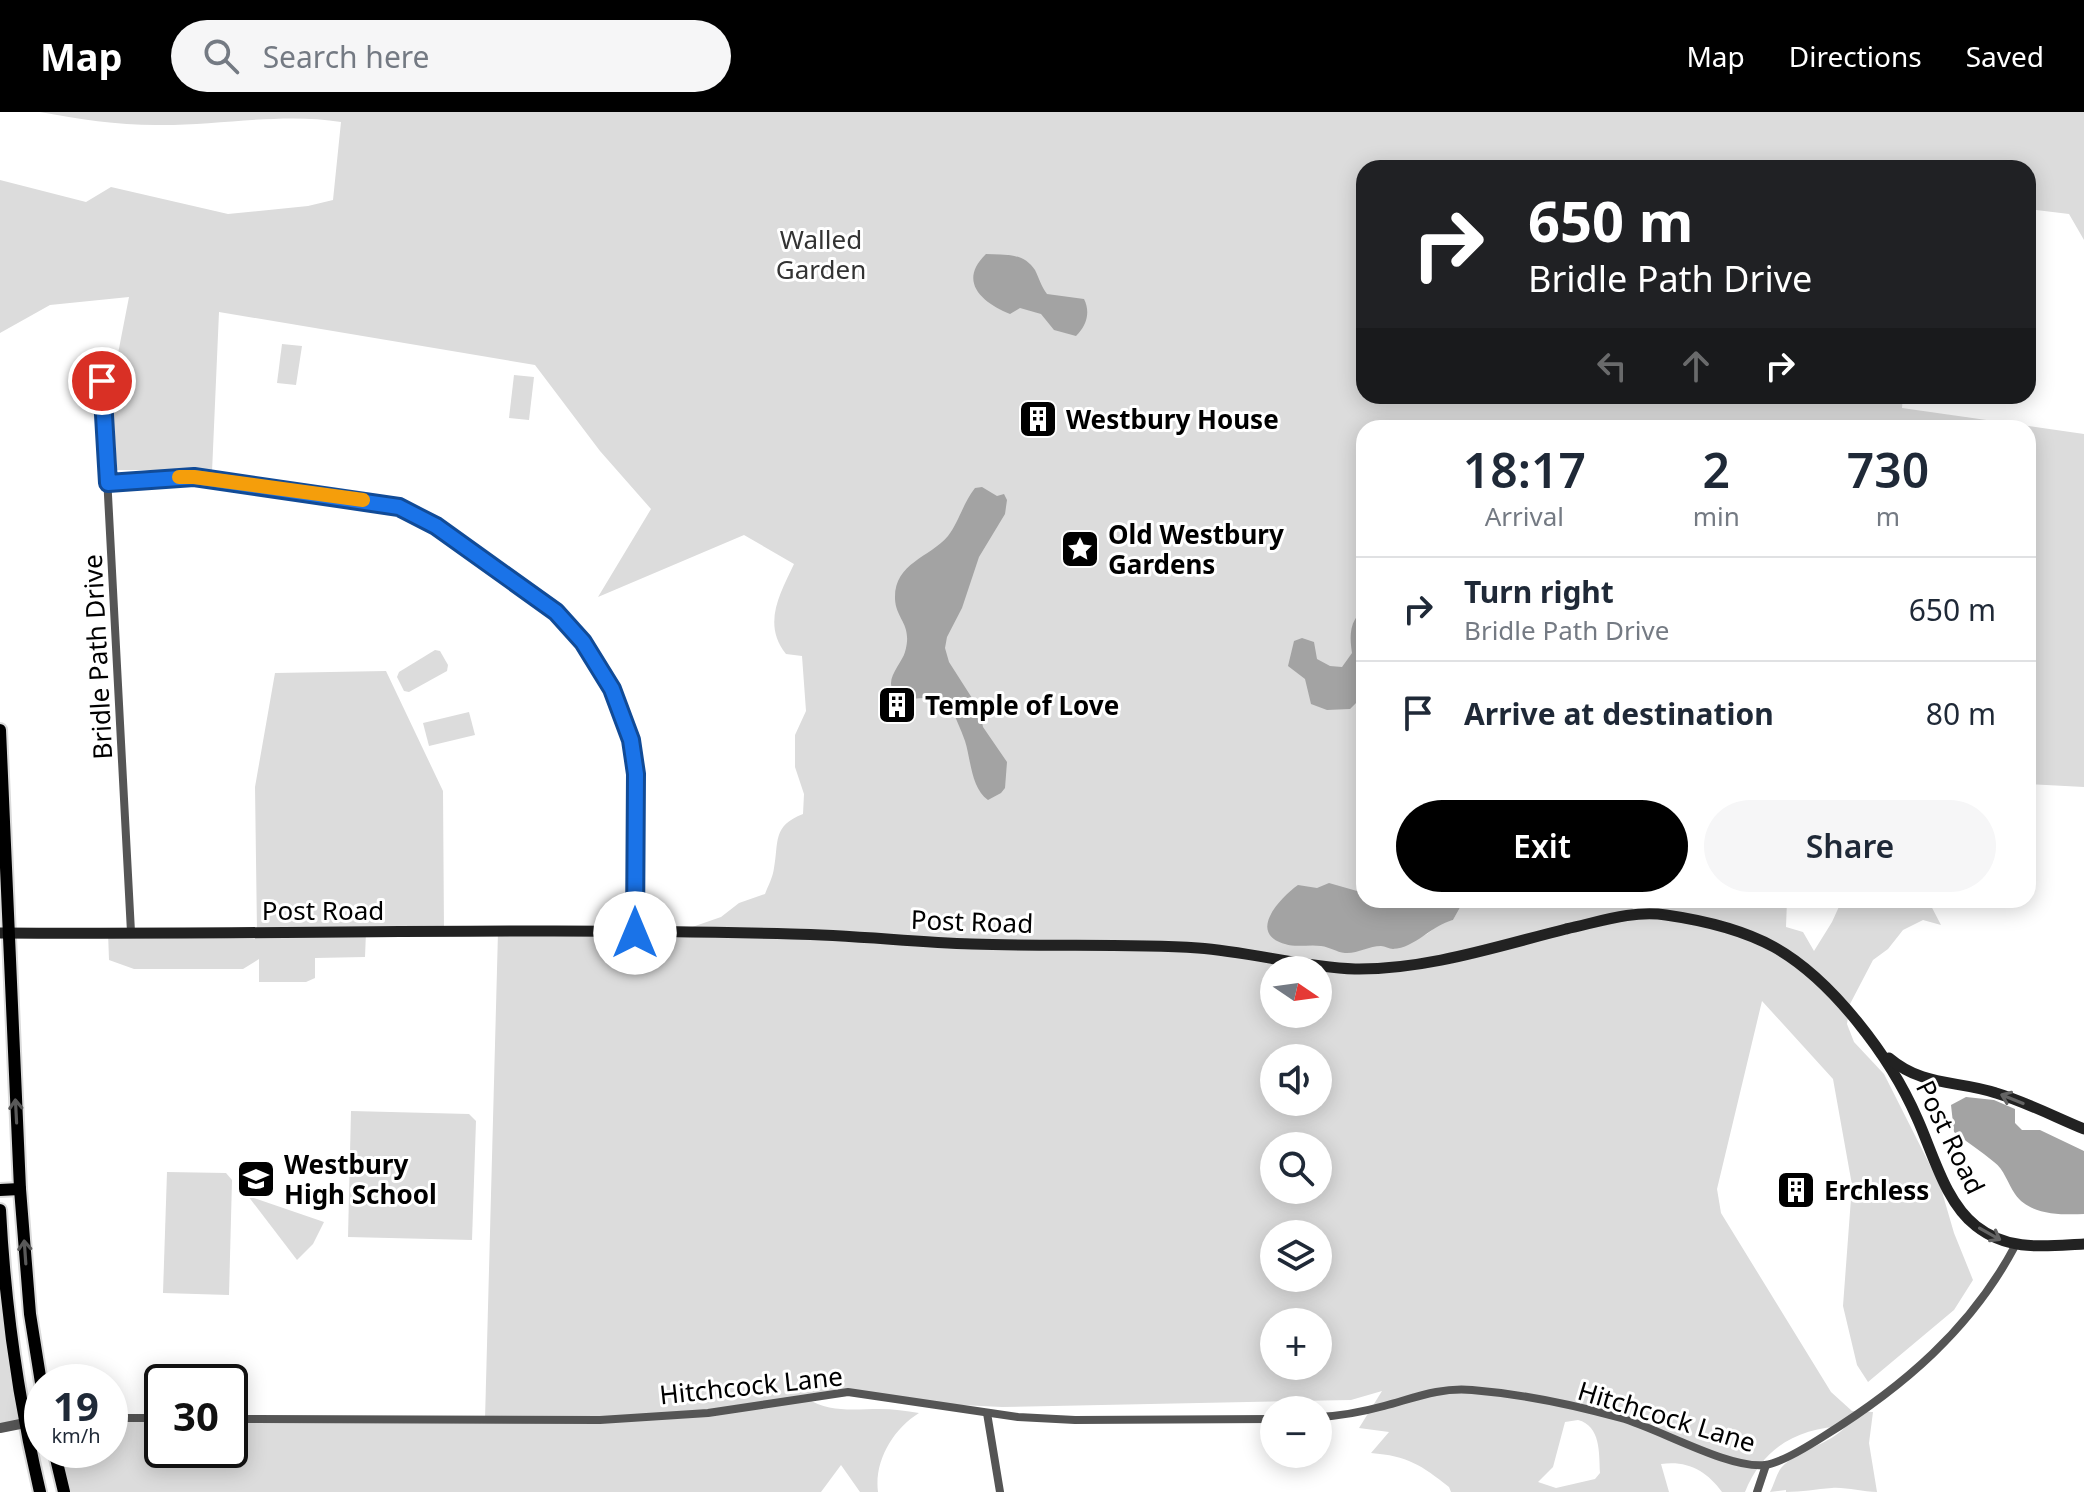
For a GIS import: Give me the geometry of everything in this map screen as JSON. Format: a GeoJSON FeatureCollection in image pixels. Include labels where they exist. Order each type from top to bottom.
{"type":"FeatureCollection","features":[{"type":"Feature","properties":{"kind":"main road"},"geometry":{"type":"LineString","coordinates":[[0,730],[4,933],[20,1189],[30,1314],[38,1364]]}},
{"type":"Feature","properties":{"kind":"main road","name":"Post Road"},"geometry":{"type":"LineString","coordinates":[[4,933],[794,934],[942,943],[1202,948],[1323,966],[1373,969],[1463,954],[1620,916],[1670,916],[1769,944],[1791,957],[1837,1000],[1880,1050],[1909,1097],[1955,1203],[1978,1228],[2015,1246],[2084,1244]]}},
{"type":"Feature","properties":{"kind":"main road","name":"Post Road"},"geometry":{"type":"LineString","coordinates":[[1880,1050],[1906,1071],[1921,1078],[1997,1093],[2084,1129]]}},
{"type":"Feature","properties":{"kind":"main road"},"geometry":{"type":"LineString","coordinates":[[1909,1097],[1911,1085],[1921,1078]]}},
{"type":"Feature","properties":{"kind":"main road"},"geometry":{"type":"LineString","coordinates":[[0,1190],[20,1189]]}},
{"type":"Feature","properties":{"kind":"main road"},"geometry":{"type":"LineString","coordinates":[[0,1210],[2,1273],[24,1375]]}},
{"type":"Feature","properties":{"kind":"main road"},"geometry":{"type":"LineString","coordinates":[[38,1468],[40,1492]]}},
{"type":"Feature","properties":{"kind":"main road"},"geometry":{"type":"LineString","coordinates":[[58,1468],[64,1492]]}},
{"type":"Feature","properties":{"kind":"street","name":"Bridle Path Drive"},"geometry":{"type":"LineString","coordinates":[[102,381],[131,932]]}},
{"type":"Feature","properties":{"kind":"street"},"geometry":{"type":"LineString","coordinates":[[108,483],[194,477],[399,507],[436,526],[556,612],[583,642],[612,689],[631,740],[636,774],[635,933]]}},
{"type":"Feature","properties":{"kind":"street","name":"Hitchcock Lane"},"geometry":{"type":"LineString","coordinates":[[1332,1415],[1360,1412],[1432,1391],[1473,1390],[1620,1418],[1715,1455],[1766,1465],[1806,1447],[1914,1373],[1968,1318],[2001,1272],[2015,1246]]}},
{"type":"Feature","properties":{"kind":"street","name":"Hitchcock Lane"},"geometry":{"type":"LineString","coordinates":[[248,1419],[600,1420],[708,1413],[848,1392],[987,1413],[1075,1420],[1260,1419]]}},
{"type":"Feature","properties":{"kind":"street"},"geometry":{"type":"LineString","coordinates":[[987,1413],[1000,1492]]}},
{"type":"Feature","properties":{"kind":"street"},"geometry":{"type":"LineString","coordinates":[[0,1428],[24,1423]]}},
{"type":"Feature","properties":{"kind":"street"},"geometry":{"type":"LineString","coordinates":[[1757,1492],[1766,1465]]}},
{"type":"Feature","properties":{"kind":"green space","name":"Walled Garden"},"geometry":{"type":"Polygon","coordinates":[[[40,112],[2084,112],[2084,240],[2069,214],[2036,210],[2036,160],[1356,160],[1356,404],[1902,404],[1902,408],[1986,420],[1356,420],[1356,908],[1393,908],[1394,949],[1427,934],[1441,923],[1453,920],[1460,908],[1632,908],[1634,911],[1659,908],[1787,908],[1786,927],[1803,932],[1814,951],[1838,908],[1932,908],[1941,925],[1923,920],[1903,930],[1888,949],[1873,960],[1850,1004],[1847,1024],[1854,1042],[1884,1074],[1940,1185],[1954,1233],[1973,1280],[1954,1310],[1868,1382],[1857,1365],[1843,1306],[1852,1185],[1833,1079],[1762,1001],[1717,1189],[1721,1213],[1831,1392],[1852,1411],[1873,1412],[1869,1443],[1877,1492],[1837,1488],[1770,1492],[1781,1468],[1846,1426],[1813,1431],[1785,1442],[1762,1463],[1745,1492],[1722,1492],[1710,1478],[1696,1469],[1670,1463],[1661,1464],[1669,1492],[1451,1492],[1449,1487],[1422,1467],[1395,1456],[1371,1453],[1389,1432],[1359,1428],[1382,1391],[1351,1400],[1332,1400],[1332,1396],[1260,1396],[1260,1402],[1002,1407],[941,1404],[848,1392],[806,1398],[833,1408],[919,1413],[901,1428],[887,1447],[879,1469],[878,1492],[860,1492],[841,1465],[821,1492],[64,1492],[58,1468],[128,1468],[128,1418],[144,1418],[144,1468],[248,1468],[248,1419],[485,1420],[498,932],[675,933],[721,917],[739,903],[765,894],[773,875],[779,836],[786,824],[803,814],[804,794],[795,767],[795,735],[806,711],[802,656],[786,654],[775,632],[774,620],[783,586],[794,564],[744,535],[598,597],[651,509],[600,451],[535,365],[219,312],[212,472],[117,470],[112,395],[119,384],[115,369],[129,297],[50,305],[0,333],[0,180],[86,202],[111,187],[228,214],[308,206],[333,200],[341,122],[296,118],[141,125],[40,112]],[[1578,1420],[1565,1422],[1553,1467],[1538,1482],[1556,1488],[1595,1479],[1600,1473],[1595,1434],[1586,1423],[1578,1420]]]}},
{"type":"Feature","properties":{"kind":"green space"},"geometry":{"type":"Polygon","coordinates":[[[282,344],[302,346],[296,385],[277,383],[282,344]]]}},
{"type":"Feature","properties":{"kind":"green space"},"geometry":{"type":"Polygon","coordinates":[[[514,375],[534,377],[529,420],[509,418],[514,375]]]}},
{"type":"Feature","properties":{"kind":"green space"},"geometry":{"type":"Polygon","coordinates":[[[2036,427],[2084,434],[2084,787],[2036,784],[2036,427]]]}},
{"type":"Feature","properties":{"kind":"green space"},"geometry":{"type":"Polygon","coordinates":[[[435,650],[440,651],[448,665],[447,671],[409,692],[404,691],[397,677],[399,672],[435,650]]]}},
{"type":"Feature","properties":{"kind":"green space"},"geometry":{"type":"Polygon","coordinates":[[[386,671],[443,791],[444,932],[366,932],[365,957],[315,958],[315,978],[306,982],[259,982],[259,959],[243,969],[134,969],[109,960],[108,932],[257,932],[255,787],[275,673],[386,671]]]}},
{"type":"Feature","properties":{"kind":"green space"},"geometry":{"type":"Polygon","coordinates":[[[469,712],[475,735],[429,746],[423,723],[469,712]]]}},
{"type":"Feature","properties":{"kind":"green space"},"geometry":{"type":"Polygon","coordinates":[[[351,1111],[469,1114],[476,1121],[472,1240],[348,1237],[351,1111]]]}},
{"type":"Feature","properties":{"kind":"green space"},"geometry":{"type":"Polygon","coordinates":[[[167,1172],[226,1173],[232,1180],[229,1295],[163,1293],[167,1172]]]}},
{"type":"Feature","properties":{"kind":"green space"},"geometry":{"type":"Polygon","coordinates":[[[248,1196],[324,1222],[313,1244],[297,1260],[248,1196]]]}},
{"type":"Feature","properties":{"kind":"green space"},"geometry":{"type":"Polygon","coordinates":[[[0,1273],[24,1422],[0,1428],[0,1273]]]}},
{"type":"Feature","properties":{"kind":"shaded area"},"geometry":{"type":"Polygon","coordinates":[[[986,254],[1025,260],[1035,270],[1047,294],[1084,299],[1087,314],[1080,332],[1076,336],[1054,330],[1041,314],[1020,308],[1010,314],[983,298],[974,282],[974,274],[986,254]]]}},
{"type":"Feature","properties":{"kind":"shaded area"},"geometry":{"type":"Polygon","coordinates":[[[982,487],[997,496],[1004,494],[1007,500],[1005,514],[979,557],[945,648],[949,662],[979,709],[983,727],[1007,762],[1005,788],[988,800],[975,781],[965,741],[951,706],[934,698],[903,697],[891,687],[907,643],[906,628],[895,599],[900,577],[948,536],[975,488],[982,487]]]}},
{"type":"Feature","properties":{"kind":"shaded area"},"geometry":{"type":"Polygon","coordinates":[[[1356,619],[1356,703],[1350,709],[1327,710],[1311,704],[1305,679],[1288,666],[1294,641],[1302,638],[1314,642],[1317,659],[1330,666],[1342,667],[1352,653],[1356,619]]]}},
{"type":"Feature","properties":{"kind":"shaded area"},"geometry":{"type":"Polygon","coordinates":[[[1329,883],[1356,891],[1356,908],[1460,908],[1453,920],[1401,948],[1376,946],[1345,953],[1321,946],[1290,945],[1274,939],[1268,932],[1267,924],[1276,906],[1298,885],[1317,888],[1329,883]]]}},
{"type":"Feature","properties":{"kind":"shaded area"},"geometry":{"type":"Polygon","coordinates":[[[1966,1097],[1994,1100],[2015,1109],[2015,1123],[2022,1130],[2040,1130],[2084,1151],[2084,1214],[2046,1212],[2021,1201],[1997,1165],[1954,1132],[1951,1105],[1966,1097]]]}},
{"type":"Feature","properties":{"kind":"slow traffic"},"geometry":{"type":"LineString","coordinates":[[179,477],[363,500]]}},
{"type":"Feature","properties":{"kind":"place","name":"Westbury House"},"geometry":{"type":"Point","coordinates":[1038,419]}},
{"type":"Feature","properties":{"kind":"place","name":"Old Westbury Gardens"},"geometry":{"type":"Point","coordinates":[1080,549]}},
{"type":"Feature","properties":{"kind":"place","name":"Temple of Love"},"geometry":{"type":"Point","coordinates":[897,705]}},
{"type":"Feature","properties":{"kind":"place","name":"Westbury High School"},"geometry":{"type":"Point","coordinates":[256,1179]}},
{"type":"Feature","properties":{"kind":"place","name":"Erchless"},"geometry":{"type":"Point","coordinates":[1796,1190]}},
{"type":"Feature","properties":{"kind":"route"},"geometry":{"type":"LineString","coordinates":[[102,381],[108,483],[194,477],[399,507],[436,526],[571,626],[612,689],[631,740],[636,774],[635,933]]}}]}
